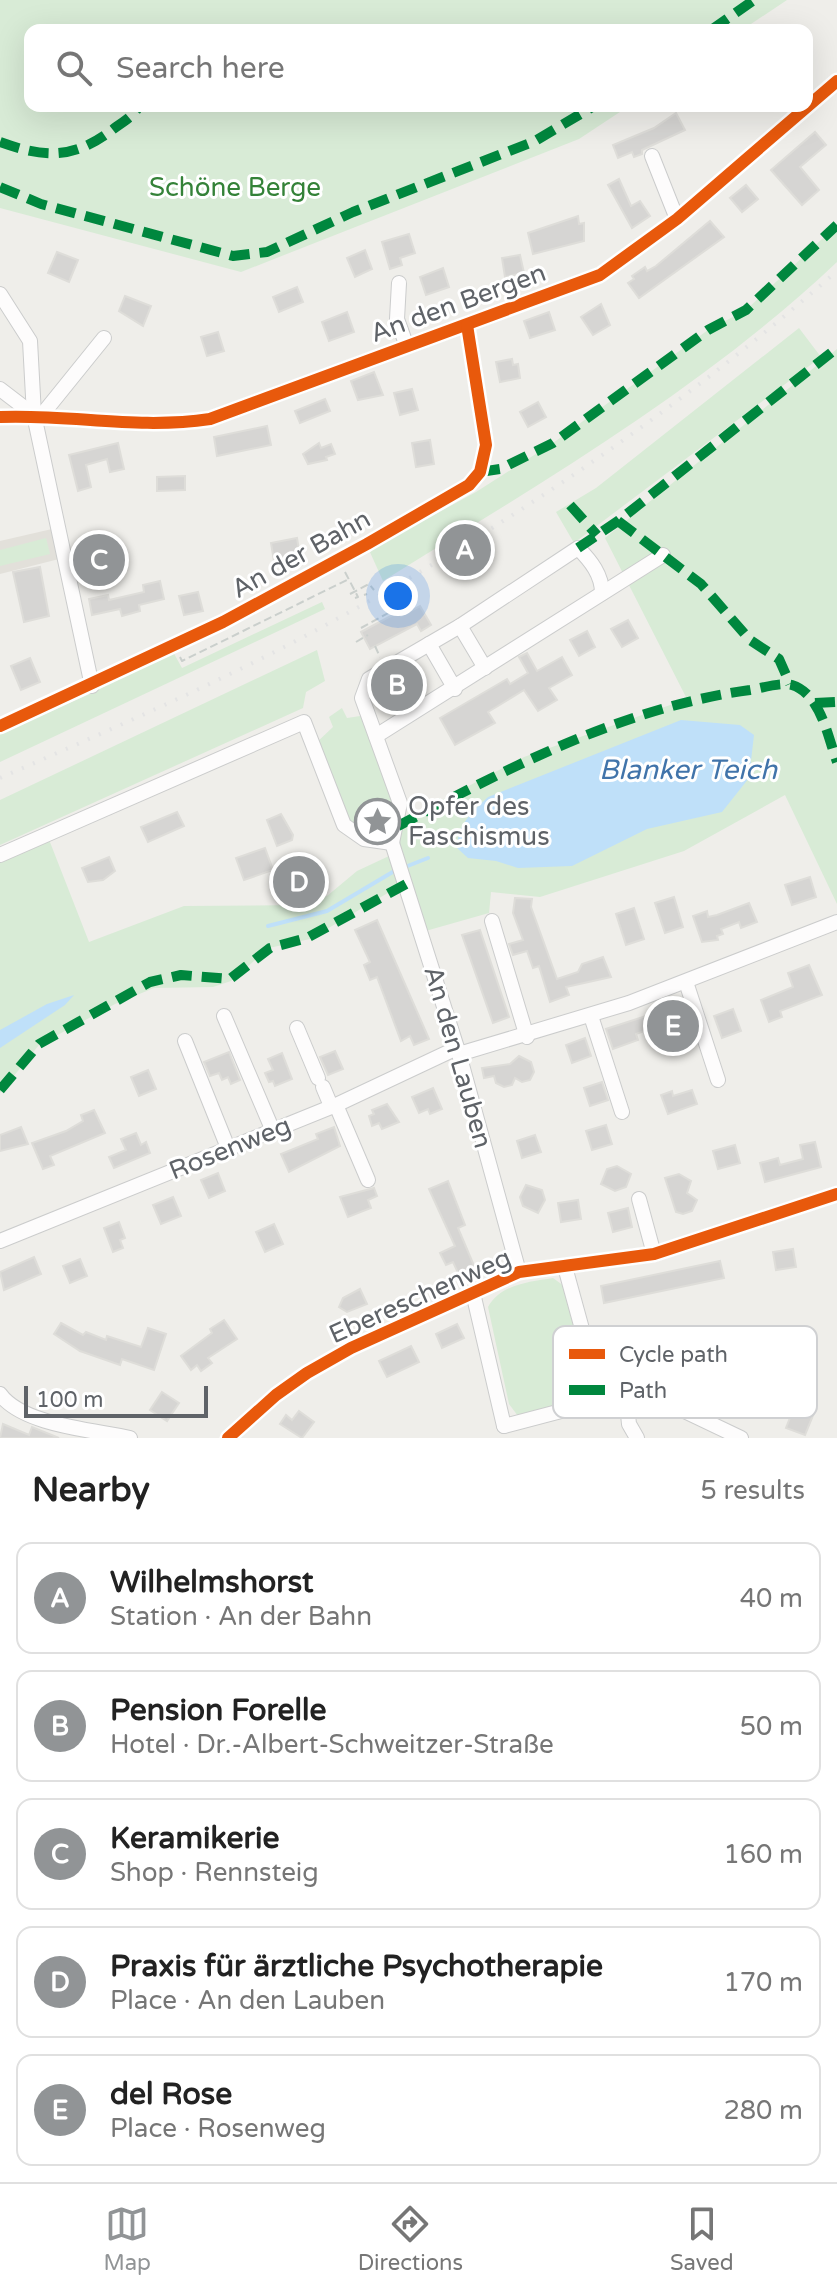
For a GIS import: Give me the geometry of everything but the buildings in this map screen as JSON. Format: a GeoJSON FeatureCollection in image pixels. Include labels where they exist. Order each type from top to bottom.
{"type":"FeatureCollection","features":[{"type":"Feature","properties":{"kind":"street","name":"An den Bergen"},"geometry":{"type":"LineString","coordinates":[[813,102],[837,81]]}},
{"type":"Feature","properties":{"kind":"street","name":"An den Bergen"},"geometry":{"type":"LineString","coordinates":[[0,417],[38,416],[166,426],[210,419],[406,344],[467,325],[600,275],[677,219],[801,112]]}},
{"type":"Feature","properties":{"kind":"street"},"geometry":{"type":"LineString","coordinates":[[652,156],[677,219]]}},
{"type":"Feature","properties":{"kind":"street"},"geometry":{"type":"LineString","coordinates":[[399,283],[397,319],[406,344]]}},
{"type":"Feature","properties":{"kind":"street"},"geometry":{"type":"LineString","coordinates":[[0,294],[30,341],[38,416],[92,686]]}},
{"type":"Feature","properties":{"kind":"street","name":"An der Bahn"},"geometry":{"type":"LineString","coordinates":[[0,726],[92,686],[173,645],[367,544],[473,481],[485,461],[486,445],[467,325]]}},
{"type":"Feature","properties":{"kind":"street"},"geometry":{"type":"LineString","coordinates":[[38,416],[104,338]]}},
{"type":"Feature","properties":{"kind":"street"},"geometry":{"type":"LineString","coordinates":[[0,389],[38,416]]}},
{"type":"Feature","properties":{"kind":"street"},"geometry":{"type":"LineString","coordinates":[[0,855],[304,722],[344,825],[364,839],[394,849],[400,803],[362,698],[369,679],[460,626],[578,548],[602,582],[602,593]]}},
{"type":"Feature","properties":{"kind":"street"},"geometry":{"type":"LineString","coordinates":[[376,736],[663,555]]}},
{"type":"Feature","properties":{"kind":"street"},"geometry":{"type":"LineString","coordinates":[[460,626],[485,668]]}},
{"type":"Feature","properties":{"kind":"street"},"geometry":{"type":"LineString","coordinates":[[429,644],[455,689]]}},
{"type":"Feature","properties":{"kind":"street","name":"An den Lauben"},"geometry":{"type":"LineString","coordinates":[[394,849],[458,1051],[519,1272]]}},
{"type":"Feature","properties":{"kind":"street"},"geometry":{"type":"LineString","coordinates":[[492,921],[527,1037]]}},
{"type":"Feature","properties":{"kind":"street","name":"Rosenweg"},"geometry":{"type":"LineString","coordinates":[[0,1241],[273,1131],[458,1051],[527,1037],[591,1016],[837,922]]}},
{"type":"Feature","properties":{"kind":"street"},"geometry":{"type":"LineString","coordinates":[[686,982],[718,1080]]}},
{"type":"Feature","properties":{"kind":"street"},"geometry":{"type":"LineString","coordinates":[[224,1016],[273,1131]]}},
{"type":"Feature","properties":{"kind":"street"},"geometry":{"type":"LineString","coordinates":[[591,1016],[622,1112]]}},
{"type":"Feature","properties":{"kind":"street"},"geometry":{"type":"LineString","coordinates":[[297,1028],[368,1180]]}},
{"type":"Feature","properties":{"kind":"street"},"geometry":{"type":"LineString","coordinates":[[185,1041],[228,1148]]}},
{"type":"Feature","properties":{"kind":"street","name":"Ebereschenweg"},"geometry":{"type":"LineString","coordinates":[[228,1438],[276,1395],[307,1373],[351,1348],[519,1272],[654,1254],[837,1194]]}},
{"type":"Feature","properties":{"kind":"street"},"geometry":{"type":"LineString","coordinates":[[639,1199],[654,1254]]}},
{"type":"Feature","properties":{"kind":"street"},"geometry":{"type":"LineString","coordinates":[[565,1267],[581,1326]]}},
{"type":"Feature","properties":{"kind":"street"},"geometry":{"type":"LineString","coordinates":[[473,1293],[502,1432],[553,1414]]}},
{"type":"Feature","properties":{"kind":"street"},"geometry":{"type":"LineString","coordinates":[[0,1394],[8,1405],[35,1418],[130,1438]]}},
{"type":"Feature","properties":{"kind":"street"},"geometry":{"type":"LineString","coordinates":[[628,1418],[637,1438]]}},
{"type":"Feature","properties":{"kind":"street"},"geometry":{"type":"LineString","coordinates":[[690,1418],[712,1431],[741,1438]]}},
{"type":"Feature","properties":{"kind":"path"},"geometry":{"type":"LineString","coordinates":[[173,645],[182,661],[349,579],[355,598]]}},
{"type":"Feature","properties":{"kind":"path"},"geometry":{"type":"LineString","coordinates":[[350,594],[369,584],[374,590]]}},
{"type":"Feature","properties":{"kind":"path"},"geometry":{"type":"LineString","coordinates":[[363,627],[390,612]]}},
{"type":"Feature","properties":{"kind":"path"},"geometry":{"type":"LineString","coordinates":[[356,642],[368,635]]}},
{"type":"Feature","properties":{"kind":"shaded area"},"geometry":{"type":"Polygon","coordinates":[[[52,529],[59,559],[0,574],[0,541],[52,529]]]}},
{"type":"Feature","properties":{"kind":"green space","name":"Schöne Berge"},"geometry":{"type":"Polygon","coordinates":[[[0,0],[787,0],[751,24],[24,24],[24,112],[620,112],[579,139],[241,272],[0,208],[0,0]]]}},
{"type":"Feature","properties":{"kind":"green space"},"geometry":{"type":"Polygon","coordinates":[[[837,225],[837,262],[731,352],[618,433],[383,581],[369,550],[476,492],[553,443],[708,330],[746,310],[837,225]]]}},
{"type":"Feature","properties":{"kind":"green space"},"geometry":{"type":"Polygon","coordinates":[[[799,328],[821,357],[574,543],[556,512],[596,488],[799,328]]]}},
{"type":"Feature","properties":{"kind":"green space"},"geometry":{"type":"Polygon","coordinates":[[[837,349],[837,904],[785,795],[684,851],[540,897],[491,892],[489,913],[422,932],[408,881],[310,939],[269,948],[231,981],[213,987],[154,988],[115,1004],[39,1045],[0,1093],[0,858],[48,837],[89,942],[184,906],[302,905],[327,896],[357,871],[389,856],[402,821],[524,757],[687,699],[605,538],[837,349]]]}},
{"type":"Feature","properties":{"kind":"green space"},"geometry":{"type":"Polygon","coordinates":[[[46,538],[50,554],[0,566],[0,550],[46,538]]]}},
{"type":"Feature","properties":{"kind":"green space"},"geometry":{"type":"Polygon","coordinates":[[[322,602],[325,609],[0,762],[0,734],[94,692],[172,650],[182,668],[322,602]]]}},
{"type":"Feature","properties":{"kind":"green space"},"geometry":{"type":"Polygon","coordinates":[[[317,650],[325,681],[306,692],[303,708],[0,845],[0,800],[317,650]]]}},
{"type":"Feature","properties":{"kind":"green space"},"geometry":{"type":"Polygon","coordinates":[[[342,708],[347,718],[367,715],[385,763],[395,804],[394,820],[388,832],[374,836],[344,825],[314,745],[333,727],[329,717],[342,708]]]}},
{"type":"Feature","properties":{"kind":"green space"},"geometry":{"type":"Polygon","coordinates":[[[553,1278],[564,1286],[575,1326],[553,1326],[553,1406],[518,1416],[509,1404],[488,1307],[500,1293],[525,1283],[553,1278]]]}},
{"type":"Feature","properties":{"kind":"water","name":"Blanker Teich"},"geometry":{"type":"Polygon","coordinates":[[[681,720],[740,725],[754,735],[749,778],[722,812],[647,829],[572,866],[518,868],[496,861],[468,858],[457,848],[463,826],[488,797],[681,720]]]}},
{"type":"Feature","properties":{"kind":"water"},"geometry":{"type":"Polygon","coordinates":[[[74,995],[65,1005],[0,1048],[0,1030],[47,1004],[74,995]]]}},
{"type":"Feature","properties":{"kind":"waterway"},"geometry":{"type":"LineString","coordinates":[[405,867],[428,858]]}},
{"type":"Feature","properties":{"kind":"waterway"},"geometry":{"type":"LineString","coordinates":[[268,926],[327,911],[396,870]]}},
{"type":"Feature","properties":{"kind":"railway"},"geometry":{"type":"LineString","coordinates":[[0,778],[251,664],[432,565],[573,475],[641,427],[708,377],[837,271]]}},
{"type":"Feature","properties":{"kind":"marked path"},"geometry":{"type":"LineString","coordinates":[[720,24],[754,0]]}},
{"type":"Feature","properties":{"kind":"marked path"},"geometry":{"type":"LineString","coordinates":[[0,142],[32,151],[61,153],[101,138],[135,112]]}},
{"type":"Feature","properties":{"kind":"marked path"},"geometry":{"type":"LineString","coordinates":[[0,187],[41,204],[233,256],[267,252],[353,212],[535,141],[584,112]]}},
{"type":"Feature","properties":{"kind":"marked path"},"geometry":{"type":"LineString","coordinates":[[480,472],[500,469],[553,443],[708,330],[746,310],[837,225]]}},
{"type":"Feature","properties":{"kind":"marked path"},"geometry":{"type":"LineString","coordinates":[[578,548],[618,521],[837,348]]}},
{"type":"Feature","properties":{"kind":"marked path"},"geometry":{"type":"LineString","coordinates":[[570,505],[597,535]]}},
{"type":"Feature","properties":{"kind":"marked path"},"geometry":{"type":"LineString","coordinates":[[618,521],[701,584],[750,640],[779,659],[790,684]]}},
{"type":"Feature","properties":{"kind":"marked path"},"geometry":{"type":"LineString","coordinates":[[398,826],[525,762],[613,725],[703,698],[777,685],[792,685],[810,697],[822,718],[837,762]]}},
{"type":"Feature","properties":{"kind":"marked path"},"geometry":{"type":"LineString","coordinates":[[815,703],[837,702]]}},
{"type":"Feature","properties":{"kind":"marked path"},"geometry":{"type":"LineString","coordinates":[[0,1090],[39,1044],[150,982],[181,975],[230,979],[270,948],[307,938],[406,884]]}},
{"type":"Feature","properties":{"kind":"cycle path"},"geometry":{"type":"LineString","coordinates":[[813,102],[837,81]]}},
{"type":"Feature","properties":{"kind":"cycle path"},"geometry":{"type":"LineString","coordinates":[[0,417],[156,423],[210,419],[600,275],[677,219],[801,112]]}},
{"type":"Feature","properties":{"kind":"cycle path"},"geometry":{"type":"LineString","coordinates":[[0,726],[223,622],[469,485],[480,472],[486,445],[467,325]]}},
{"type":"Feature","properties":{"kind":"cycle path"},"geometry":{"type":"LineString","coordinates":[[228,1438],[276,1395],[307,1373],[351,1348],[519,1272],[654,1254],[837,1194]]}},
{"type":"Feature","properties":{"kind":"place","name":"Wilhelmshorst"},"geometry":{"type":"Point","coordinates":[465,550]}},
{"type":"Feature","properties":{"kind":"place","name":"Keramikerie"},"geometry":{"type":"Point","coordinates":[99,560]}},
{"type":"Feature","properties":{"kind":"place","name":"Pension Forelle"},"geometry":{"type":"Point","coordinates":[397,685]}},
{"type":"Feature","properties":{"kind":"place","name":"Opfer des Faschismus"},"geometry":{"type":"Point","coordinates":[377,821]}},
{"type":"Feature","properties":{"kind":"place","name":"Praxis für ärztliche Psychotherapie"},"geometry":{"type":"Point","coordinates":[299,882]}},
{"type":"Feature","properties":{"kind":"place","name":"del Rose"},"geometry":{"type":"Point","coordinates":[673,1026]}}]}
